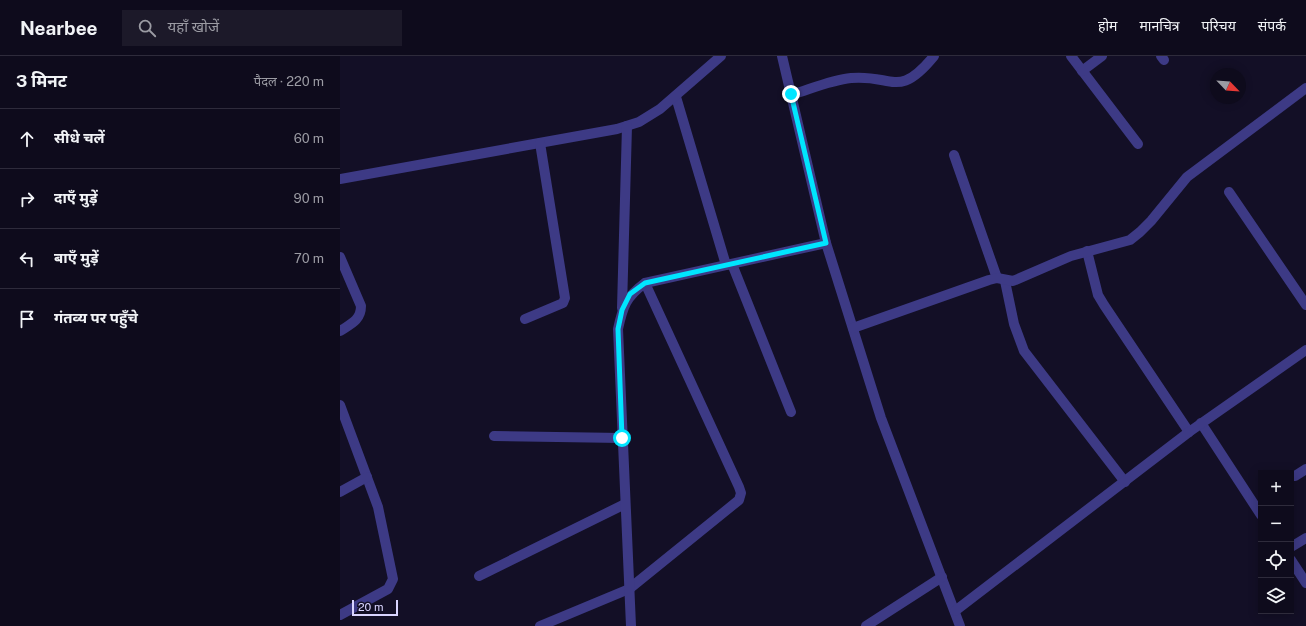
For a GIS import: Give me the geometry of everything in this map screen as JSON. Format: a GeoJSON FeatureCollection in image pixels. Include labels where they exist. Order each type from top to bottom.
{"type":"FeatureCollection","features":[{"type":"Feature","properties":{"kind":"street"},"geometry":{"type":"LineString","coordinates":[[340,179],[627,126],[639,122],[660,109],[676,97],[721,56]]}},
{"type":"Feature","properties":{"kind":"street"},"geometry":{"type":"LineString","coordinates":[[782,56],[826,243],[881,418],[960,626]]}},
{"type":"Feature","properties":{"kind":"street"},"geometry":{"type":"LineString","coordinates":[[791,94],[842,79],[863,78],[897,83],[907,81],[934,56]]}},
{"type":"Feature","properties":{"kind":"street"},"geometry":{"type":"LineString","coordinates":[[1071,56],[1138,144]]}},
{"type":"Feature","properties":{"kind":"street"},"geometry":{"type":"LineString","coordinates":[[1082,71],[1102,56]]}},
{"type":"Feature","properties":{"kind":"street"},"geometry":{"type":"LineString","coordinates":[[853,328],[989,280],[1019,280],[1071,256],[1130,240],[1140,232],[1186,177],[1306,88]]}},
{"type":"Feature","properties":{"kind":"street"},"geometry":{"type":"LineString","coordinates":[[676,97],[729,265],[791,412]]}},
{"type":"Feature","properties":{"kind":"street"},"geometry":{"type":"LineString","coordinates":[[627,126],[622,310],[618,329],[631,626]]}},
{"type":"Feature","properties":{"kind":"street"},"geometry":{"type":"LineString","coordinates":[[525,319],[563,303],[565,298],[540,143]]}},
{"type":"Feature","properties":{"kind":"street"},"geometry":{"type":"LineString","coordinates":[[954,155],[1001,280],[1024,351],[1125,482]]}},
{"type":"Feature","properties":{"kind":"street"},"geometry":{"type":"LineString","coordinates":[[1229,192],[1306,305]]}},
{"type":"Feature","properties":{"kind":"street"},"geometry":{"type":"LineString","coordinates":[[622,310],[630,294],[645,283],[826,243]]}},
{"type":"Feature","properties":{"kind":"street"},"geometry":{"type":"LineString","coordinates":[[1087,251],[1098,295],[1189,432]]}},
{"type":"Feature","properties":{"kind":"street"},"geometry":{"type":"LineString","coordinates":[[340,257],[361,306],[361,313],[357,319],[340,331]]}},
{"type":"Feature","properties":{"kind":"street"},"geometry":{"type":"LineString","coordinates":[[540,626],[629,589],[735,505],[741,493],[645,283]]}},
{"type":"Feature","properties":{"kind":"street"},"geometry":{"type":"LineString","coordinates":[[955,611],[1200,423],[1306,350]]}},
{"type":"Feature","properties":{"kind":"street"},"geometry":{"type":"LineString","coordinates":[[340,405],[378,507],[393,579],[388,589],[340,616]]}},
{"type":"Feature","properties":{"kind":"street"},"geometry":{"type":"LineString","coordinates":[[1200,423],[1258,510]]}},
{"type":"Feature","properties":{"kind":"street"},"geometry":{"type":"LineString","coordinates":[[494,436],[622,438]]}},
{"type":"Feature","properties":{"kind":"street"},"geometry":{"type":"LineString","coordinates":[[1295,476],[1306,469]]}},
{"type":"Feature","properties":{"kind":"street"},"geometry":{"type":"LineString","coordinates":[[340,492],[367,477]]}},
{"type":"Feature","properties":{"kind":"street"},"geometry":{"type":"LineString","coordinates":[[478,576],[625,504]]}},
{"type":"Feature","properties":{"kind":"street"},"geometry":{"type":"LineString","coordinates":[[1294,545],[1306,538]]}},
{"type":"Feature","properties":{"kind":"street"},"geometry":{"type":"LineString","coordinates":[[1294,565],[1306,583]]}},
{"type":"Feature","properties":{"kind":"street"},"geometry":{"type":"LineString","coordinates":[[866,626],[942,577]]}},
{"type":"Feature","properties":{"kind":"route"},"geometry":{"type":"LineString","coordinates":[[622,438],[618,329],[622,310],[630,294],[645,283],[826,243],[791,94]]}}]}
